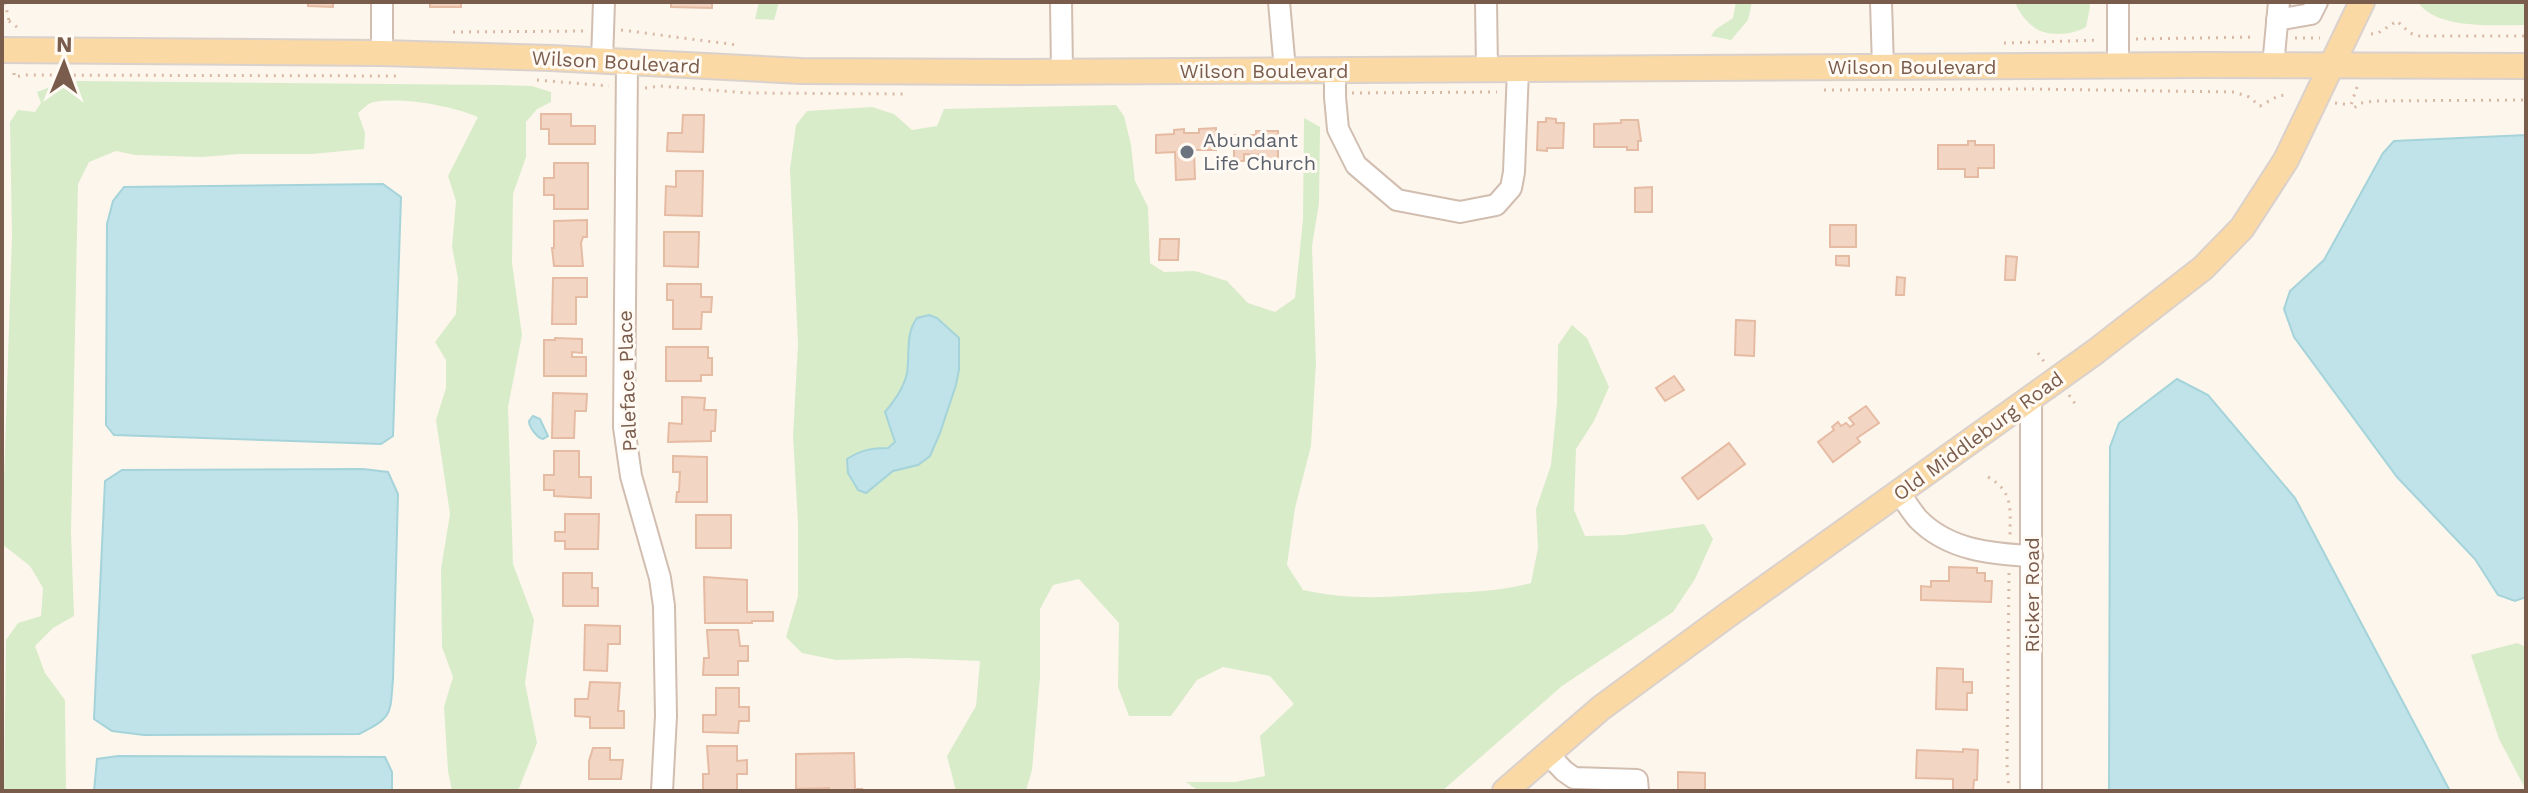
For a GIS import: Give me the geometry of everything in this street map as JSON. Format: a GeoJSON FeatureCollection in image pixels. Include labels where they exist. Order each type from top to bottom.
{"type":"FeatureCollection","features":[{"type":"Feature","properties":{"kind":"main road","name":"Old Middleburg Road"},"geometry":{"type":"LineString","coordinates":[[1505,791],[1627,689],[2190,280],[2242,228],[2286,160],[2362,2]]}},
{"type":"Feature","properties":{"kind":"main road","name":"Wilson Boulevard"},"geometry":{"type":"LineString","coordinates":[[2,50],[382,53],[801,71],[2526,66]]}},
{"type":"Feature","properties":{"kind":"street"},"geometry":{"type":"LineString","coordinates":[[382,2],[382,53]]}},
{"type":"Feature","properties":{"kind":"street"},"geometry":{"type":"LineString","coordinates":[[602,61],[604,2]]}},
{"type":"Feature","properties":{"kind":"street"},"geometry":{"type":"LineString","coordinates":[[1061,2],[1062,72]]}},
{"type":"Feature","properties":{"kind":"street"},"geometry":{"type":"LineString","coordinates":[[1279,2],[1285,70]]}},
{"type":"Feature","properties":{"kind":"street"},"geometry":{"type":"LineString","coordinates":[[1486,2],[1487,69]]}},
{"type":"Feature","properties":{"kind":"street"},"geometry":{"type":"LineString","coordinates":[[1881,2],[1883,67]]}},
{"type":"Feature","properties":{"kind":"street"},"geometry":{"type":"LineString","coordinates":[[2118,2],[2118,66]]}},
{"type":"Feature","properties":{"kind":"street"},"geometry":{"type":"LineString","coordinates":[[2273,66],[2278,11],[2311,14],[2317,2]]}},
{"type":"Feature","properties":{"kind":"street","name":"Paleface Place"},"geometry":{"type":"LineString","coordinates":[[627,62],[624,427],[631,476],[660,578],[664,606],[666,716],[662,791]]}},
{"type":"Feature","properties":{"kind":"street"},"geometry":{"type":"LineString","coordinates":[[1335,70],[1338,129],[1356,165],[1397,200],[1460,212],[1496,205],[1511,188],[1518,69]]}},
{"type":"Feature","properties":{"kind":"street","name":"Ricker Road"},"geometry":{"type":"LineString","coordinates":[[2031,398],[2031,791]]}},
{"type":"Feature","properties":{"kind":"street"},"geometry":{"type":"LineString","coordinates":[[1899,492],[1916,517],[1949,540],[1971,550],[2032,556]]}},
{"type":"Feature","properties":{"kind":"street"},"geometry":{"type":"LineString","coordinates":[[1547,753],[1564,771],[1567,785],[1637,780],[1638,791]]}},
{"type":"Feature","properties":{"kind":"path"},"geometry":{"type":"LineString","coordinates":[[2,21],[9,21],[5,2]]}},
{"type":"Feature","properties":{"kind":"path"},"geometry":{"type":"LineString","coordinates":[[2374,34],[2351,105],[2354,108],[2361,103],[2374,101],[2526,100]]}},
{"type":"Feature","properties":{"kind":"path"},"geometry":{"type":"LineString","coordinates":[[1988,477],[2004,488],[2008,498],[2009,791]]}},
{"type":"Feature","properties":{"kind":"green space"},"geometry":{"type":"Polygon","coordinates":[[[759,2],[779,2],[774,20],[755,19],[759,2]]]}},
{"type":"Feature","properties":{"kind":"green space"},"geometry":{"type":"Polygon","coordinates":[[[1736,2],[1752,2],[1748,20],[1731,40],[1711,36],[1733,18],[1736,2]]]}},
{"type":"Feature","properties":{"kind":"green space"},"geometry":{"type":"Polygon","coordinates":[[[2015,2],[2089,2],[2086,27],[2060,34],[2040,31],[2026,20],[2015,2]]]}},
{"type":"Feature","properties":{"kind":"green space"},"geometry":{"type":"Polygon","coordinates":[[[2418,2],[2526,2],[2526,25],[2452,22],[2427,11],[2418,2]]]}},
{"type":"Feature","properties":{"kind":"green space"},"geometry":{"type":"Polygon","coordinates":[[[78,81],[501,85],[532,86],[551,92],[551,102],[537,109],[526,122],[526,157],[513,194],[512,263],[522,335],[508,407],[513,564],[534,620],[525,683],[537,743],[518,791],[452,791],[444,707],[453,677],[442,647],[441,569],[450,514],[436,420],[446,388],[446,360],[435,342],[456,314],[458,278],[452,247],[456,201],[448,176],[478,117],[441,106],[386,101],[372,103],[358,113],[365,133],[364,149],[312,154],[202,157],[135,155],[116,151],[89,162],[78,184],[71,533],[74,616],[53,628],[35,646],[45,673],[65,700],[66,791],[4,791],[6,640],[18,623],[41,616],[43,588],[30,566],[2,544],[12,235],[10,122],[18,110],[35,112],[41,103],[37,92],[78,81]]]}},
{"type":"Feature","properties":{"kind":"green space"},"geometry":{"type":"Polygon","coordinates":[[[1116,105],[1124,116],[1135,181],[1148,207],[1150,263],[1164,272],[1195,271],[1227,281],[1248,303],[1275,312],[1295,298],[1303,219],[1304,118],[1320,127],[1319,203],[1312,246],[1316,363],[1311,446],[1295,508],[1287,565],[1303,590],[1339,596],[1392,597],[1488,591],[1531,583],[1538,548],[1536,509],[1551,465],[1558,345],[1572,325],[1587,338],[1609,387],[1594,421],[1576,449],[1574,510],[1585,536],[1624,535],[1704,524],[1713,539],[1695,579],[1673,612],[1562,686],[1442,791],[1199,791],[1186,782],[1235,782],[1265,776],[1260,736],[1294,704],[1270,676],[1223,667],[1197,680],[1171,716],[1129,716],[1118,687],[1119,623],[1079,579],[1053,585],[1040,609],[1040,677],[1032,770],[1026,791],[956,791],[947,756],[976,706],[980,661],[907,658],[836,660],[802,653],[786,637],[798,596],[793,437],[798,344],[790,169],[796,125],[807,111],[872,107],[894,114],[912,130],[937,126],[944,109],[1116,105]]]}},
{"type":"Feature","properties":{"kind":"green space"},"geometry":{"type":"Polygon","coordinates":[[[2517,643],[2526,647],[2526,790],[2499,739],[2471,655],[2517,643]]]}},
{"type":"Feature","properties":{"kind":"water"},"geometry":{"type":"Polygon","coordinates":[[[2526,135],[2526,597],[2515,601],[2498,595],[2475,559],[2397,477],[2294,337],[2284,309],[2290,291],[2324,260],[2383,153],[2394,141],[2526,135]]]}},
{"type":"Feature","properties":{"kind":"water"},"geometry":{"type":"Polygon","coordinates":[[[383,184],[401,197],[393,436],[381,444],[114,435],[106,425],[107,224],[113,201],[124,187],[383,184]]]}},
{"type":"Feature","properties":{"kind":"water"},"geometry":{"type":"Polygon","coordinates":[[[929,315],[937,318],[959,338],[956,385],[940,433],[930,456],[918,465],[893,471],[866,493],[858,490],[848,473],[847,459],[866,450],[888,448],[895,442],[885,412],[906,379],[913,324],[917,318],[929,315]]]}},
{"type":"Feature","properties":{"kind":"water"},"geometry":{"type":"Polygon","coordinates":[[[2177,379],[2208,395],[2295,498],[2450,791],[2109,791],[2110,447],[2119,423],[2177,379]]]}},
{"type":"Feature","properties":{"kind":"water"},"geometry":{"type":"Polygon","coordinates":[[[533,416],[540,419],[548,436],[543,439],[530,426],[533,416]]]}},
{"type":"Feature","properties":{"kind":"water"},"geometry":{"type":"Polygon","coordinates":[[[363,469],[388,472],[398,494],[393,679],[390,708],[384,719],[359,734],[144,735],[112,731],[94,719],[105,481],[122,470],[363,469]]]}},
{"type":"Feature","properties":{"kind":"water"},"geometry":{"type":"Polygon","coordinates":[[[118,756],[385,757],[392,772],[392,791],[94,791],[97,759],[118,756]]]}},
{"type":"Feature","properties":{"kind":"building"},"geometry":{"type":"Polygon","coordinates":[[[308,2],[333,2],[333,7],[308,6],[308,2]]]}},
{"type":"Feature","properties":{"kind":"building"},"geometry":{"type":"Polygon","coordinates":[[[430,2],[461,2],[461,7],[430,7],[430,2]]]}},
{"type":"Feature","properties":{"kind":"building"},"geometry":{"type":"Polygon","coordinates":[[[671,2],[712,2],[712,8],[671,7],[671,2]]]}},
{"type":"Feature","properties":{"kind":"building"},"geometry":{"type":"Polygon","coordinates":[[[541,114],[571,114],[571,126],[595,126],[595,144],[549,144],[549,129],[541,129],[541,114]]]}},
{"type":"Feature","properties":{"kind":"building"},"geometry":{"type":"Polygon","coordinates":[[[683,115],[704,115],[703,152],[667,151],[668,133],[682,133],[683,115]]]}},
{"type":"Feature","properties":{"kind":"building"},"geometry":{"type":"Polygon","coordinates":[[[1546,118],[1564,123],[1563,148],[1537,150],[1538,122],[1546,122],[1546,118]]]}},
{"type":"Feature","properties":{"kind":"building"},"geometry":{"type":"Polygon","coordinates":[[[1621,120],[1638,120],[1641,141],[1638,141],[1638,150],[1594,147],[1594,124],[1621,123],[1621,120]]]}},
{"type":"Feature","properties":{"kind":"building"},"geometry":{"type":"Polygon","coordinates":[[[1216,128],[1216,150],[1194,150],[1195,179],[1176,180],[1175,152],[1156,153],[1156,135],[1174,134],[1174,130],[1184,129],[1184,133],[1199,133],[1199,129],[1216,128]]]}},
{"type":"Feature","properties":{"kind":"building"},"geometry":{"type":"Polygon","coordinates":[[[1256,131],[1278,131],[1278,167],[1260,167],[1260,155],[1244,154],[1244,161],[1234,161],[1234,135],[1256,135],[1256,131]]]}},
{"type":"Feature","properties":{"kind":"building"},"geometry":{"type":"Polygon","coordinates":[[[1968,141],[1975,141],[1975,145],[1994,145],[1994,168],[1978,168],[1978,177],[1965,177],[1965,169],[1938,169],[1938,145],[1968,145],[1968,141]]]}},
{"type":"Feature","properties":{"kind":"building"},"geometry":{"type":"Polygon","coordinates":[[[554,163],[588,163],[588,209],[554,209],[554,195],[544,195],[544,178],[554,178],[554,163]]]}},
{"type":"Feature","properties":{"kind":"building"},"geometry":{"type":"Polygon","coordinates":[[[676,171],[703,171],[702,216],[665,215],[666,186],[676,187],[676,171]]]}},
{"type":"Feature","properties":{"kind":"building"},"geometry":{"type":"Polygon","coordinates":[[[1652,187],[1652,212],[1635,212],[1635,188],[1652,187]]]}},
{"type":"Feature","properties":{"kind":"building"},"geometry":{"type":"Polygon","coordinates":[[[587,220],[587,237],[583,237],[581,243],[583,266],[554,266],[554,221],[587,220]]]}},
{"type":"Feature","properties":{"kind":"building"},"geometry":{"type":"Polygon","coordinates":[[[1830,225],[1856,225],[1856,247],[1830,247],[1830,225]]]}},
{"type":"Feature","properties":{"kind":"building"},"geometry":{"type":"Polygon","coordinates":[[[664,232],[699,232],[698,267],[664,266],[664,232]]]}},
{"type":"Feature","properties":{"kind":"building"},"geometry":{"type":"Polygon","coordinates":[[[1160,239],[1179,239],[1178,260],[1159,260],[1160,239]]]}},
{"type":"Feature","properties":{"kind":"building"},"geometry":{"type":"Polygon","coordinates":[[[1836,256],[1849,256],[1849,266],[1836,265],[1836,256]]]}},
{"type":"Feature","properties":{"kind":"building"},"geometry":{"type":"Polygon","coordinates":[[[2006,256],[2017,257],[2015,280],[2005,280],[2006,256]]]}},
{"type":"Feature","properties":{"kind":"building"},"geometry":{"type":"Polygon","coordinates":[[[1897,277],[1905,278],[1904,295],[1896,295],[1897,277]]]}},
{"type":"Feature","properties":{"kind":"building"},"geometry":{"type":"Polygon","coordinates":[[[553,278],[587,278],[587,297],[576,297],[576,324],[552,324],[553,278]]]}},
{"type":"Feature","properties":{"kind":"building"},"geometry":{"type":"Polygon","coordinates":[[[667,284],[701,284],[701,297],[712,297],[711,312],[702,312],[701,329],[673,329],[673,300],[667,300],[667,284]]]}},
{"type":"Feature","properties":{"kind":"building"},"geometry":{"type":"Polygon","coordinates":[[[1736,320],[1755,321],[1754,356],[1735,355],[1736,320]]]}},
{"type":"Feature","properties":{"kind":"building"},"geometry":{"type":"Polygon","coordinates":[[[582,339],[582,353],[572,352],[572,357],[586,357],[586,376],[544,376],[544,340],[582,339]]]}},
{"type":"Feature","properties":{"kind":"building"},"geometry":{"type":"Polygon","coordinates":[[[666,347],[708,347],[708,358],[712,358],[712,375],[701,375],[701,381],[666,381],[666,347]]]}},
{"type":"Feature","properties":{"kind":"building"},"geometry":{"type":"Polygon","coordinates":[[[1674,376],[1684,390],[1665,401],[1656,388],[1674,376]]]}},
{"type":"Feature","properties":{"kind":"building"},"geometry":{"type":"Polygon","coordinates":[[[553,393],[587,394],[586,411],[575,411],[574,438],[552,438],[553,393]]]}},
{"type":"Feature","properties":{"kind":"building"},"geometry":{"type":"Polygon","coordinates":[[[682,397],[705,398],[704,410],[716,410],[711,441],[668,442],[669,423],[682,424],[682,397]]]}},
{"type":"Feature","properties":{"kind":"building"},"geometry":{"type":"Polygon","coordinates":[[[1866,406],[1879,423],[1857,438],[1860,442],[1833,462],[1818,442],[1834,430],[1832,427],[1838,422],[1841,426],[1854,424],[1849,418],[1866,406]]]}},
{"type":"Feature","properties":{"kind":"building"},"geometry":{"type":"Polygon","coordinates":[[[1729,443],[1745,464],[1698,499],[1682,478],[1729,443]]]}},
{"type":"Feature","properties":{"kind":"building"},"geometry":{"type":"Polygon","coordinates":[[[554,451],[579,451],[579,477],[591,477],[591,498],[554,496],[554,490],[544,490],[544,475],[554,475],[554,451]]]}},
{"type":"Feature","properties":{"kind":"building"},"geometry":{"type":"Polygon","coordinates":[[[673,456],[707,457],[707,502],[676,502],[680,472],[673,472],[673,456]]]}},
{"type":"Feature","properties":{"kind":"building"},"geometry":{"type":"Polygon","coordinates":[[[565,514],[599,514],[598,549],[565,549],[565,541],[555,541],[555,532],[565,532],[565,514]]]}},
{"type":"Feature","properties":{"kind":"building"},"geometry":{"type":"Polygon","coordinates":[[[696,515],[731,515],[731,548],[696,548],[696,515]]]}},
{"type":"Feature","properties":{"kind":"building"},"geometry":{"type":"Polygon","coordinates":[[[1949,567],[1977,568],[1977,573],[1985,573],[1985,581],[1992,581],[1991,602],[1921,600],[1921,586],[1931,587],[1931,581],[1949,581],[1949,567]]]}},
{"type":"Feature","properties":{"kind":"building"},"geometry":{"type":"Polygon","coordinates":[[[563,573],[592,573],[592,588],[598,588],[598,606],[563,606],[563,573]]]}},
{"type":"Feature","properties":{"kind":"building"},"geometry":{"type":"Polygon","coordinates":[[[704,577],[747,580],[747,612],[773,612],[773,621],[705,623],[704,577]]]}},
{"type":"Feature","properties":{"kind":"building"},"geometry":{"type":"Polygon","coordinates":[[[585,625],[620,626],[620,644],[608,644],[607,671],[584,670],[585,625]]]}},
{"type":"Feature","properties":{"kind":"building"},"geometry":{"type":"Polygon","coordinates":[[[707,630],[738,630],[740,646],[748,646],[748,661],[738,661],[738,675],[703,675],[704,658],[709,658],[707,630]]]}},
{"type":"Feature","properties":{"kind":"building"},"geometry":{"type":"Polygon","coordinates":[[[1937,668],[1963,669],[1963,682],[1972,682],[1972,693],[1967,693],[1967,710],[1936,709],[1937,668]]]}},
{"type":"Feature","properties":{"kind":"building"},"geometry":{"type":"Polygon","coordinates":[[[590,682],[620,683],[618,711],[624,711],[624,728],[590,728],[590,717],[575,716],[575,699],[588,699],[590,682]]]}},
{"type":"Feature","properties":{"kind":"building"},"geometry":{"type":"Polygon","coordinates":[[[716,688],[739,688],[739,707],[749,707],[749,721],[739,721],[738,733],[703,732],[703,715],[716,715],[716,688]]]}},
{"type":"Feature","properties":{"kind":"building"},"geometry":{"type":"Polygon","coordinates":[[[707,746],[737,746],[737,761],[747,760],[747,774],[737,774],[737,790],[703,790],[703,774],[709,774],[707,746]]]}},
{"type":"Feature","properties":{"kind":"building"},"geometry":{"type":"Polygon","coordinates":[[[593,748],[610,748],[610,760],[623,760],[621,779],[589,779],[593,748]]]}},
{"type":"Feature","properties":{"kind":"building"},"geometry":{"type":"Polygon","coordinates":[[[1963,749],[1978,750],[1977,780],[1974,780],[1973,791],[1953,791],[1953,779],[1916,778],[1917,750],[1963,752],[1963,749]]]}},
{"type":"Feature","properties":{"kind":"building"},"geometry":{"type":"Polygon","coordinates":[[[854,753],[855,789],[862,791],[796,789],[796,754],[854,753]]]}},
{"type":"Feature","properties":{"kind":"building"},"geometry":{"type":"Polygon","coordinates":[[[1678,772],[1705,773],[1705,791],[1678,791],[1678,772]]]}},
{"type":"Feature","properties":{"kind":"place","name":"Abundant Life Church"},"geometry":{"type":"Point","coordinates":[1187,152]}}]}
